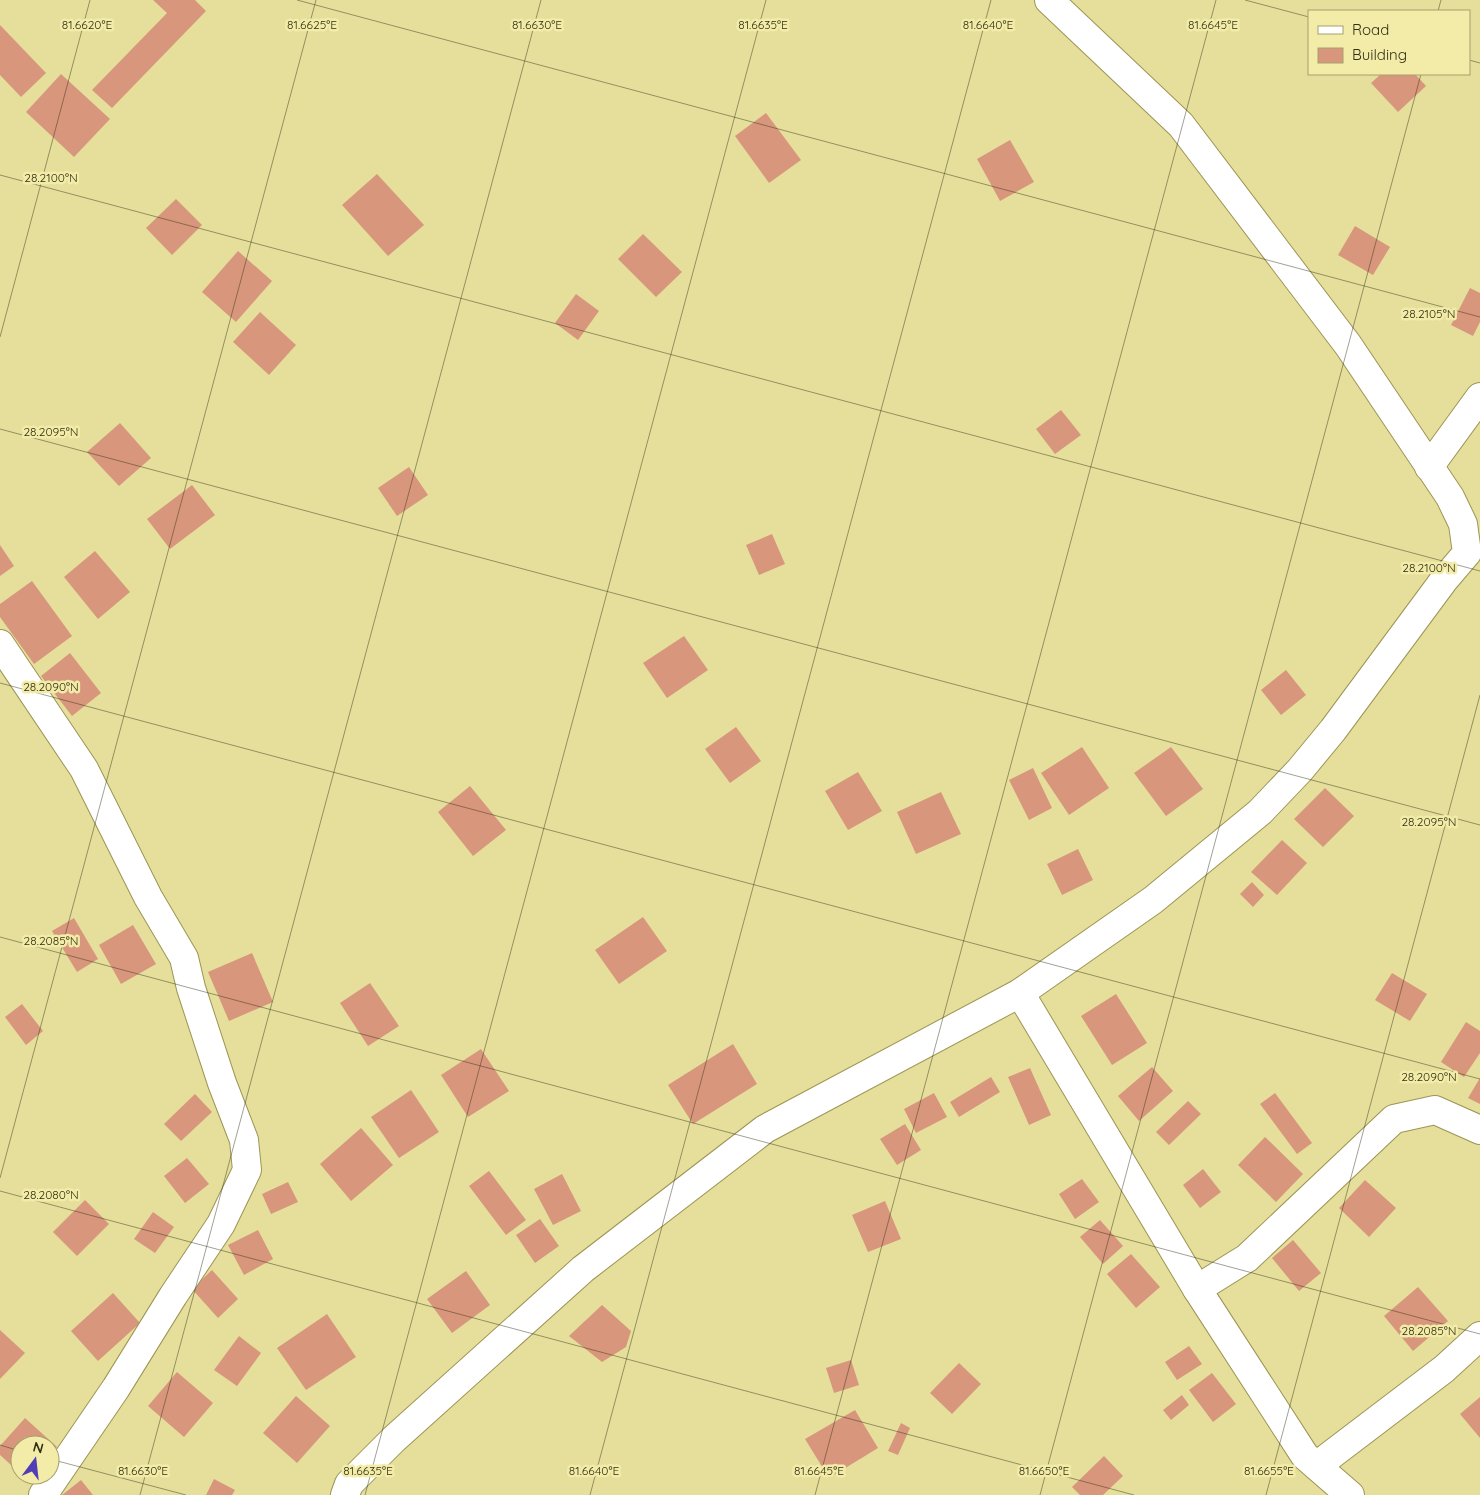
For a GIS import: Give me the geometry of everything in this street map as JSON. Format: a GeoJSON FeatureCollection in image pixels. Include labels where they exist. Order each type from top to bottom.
{"type":"FeatureCollection","features":[{"type":"Feature","properties":{"kind":"street"},"geometry":{"type":"LineString","coordinates":[[345,1495],[349,1484],[394,1439],[583,1269],[765,1129],[1020,993],[1153,900],[1260,812],[1300,770],[1333,730],[1444,580],[1467,553],[1463,524],[1450,496],[1348,345],[1181,125],[1049,0]]}},
{"type":"Feature","properties":{"kind":"street"},"geometry":{"type":"LineString","coordinates":[[1429,467],[1480,397]]}},
{"type":"Feature","properties":{"kind":"street"},"geometry":{"type":"LineString","coordinates":[[0,644],[84,769],[148,897],[184,958],[191,988],[219,1074],[244,1140],[246,1170],[221,1224],[173,1296],[116,1388],[43,1495]]}},
{"type":"Feature","properties":{"kind":"street"},"geometry":{"type":"LineString","coordinates":[[1020,993],[1197,1289],[1306,1456],[1350,1495]]}},
{"type":"Feature","properties":{"kind":"street"},"geometry":{"type":"LineString","coordinates":[[1197,1289],[1247,1258],[1394,1119],[1435,1110],[1480,1130]]}},
{"type":"Feature","properties":{"kind":"street"},"geometry":{"type":"LineString","coordinates":[[1316,1464],[1327,1458],[1444,1368],[1480,1336]]}},
{"type":"Feature","properties":{"kind":"building"},"geometry":{"type":"Polygon","coordinates":[[[153,0],[195,0],[206,11],[112,108],[92,90],[167,13],[153,0]]]}},
{"type":"Feature","properties":{"kind":"building"},"geometry":{"type":"Polygon","coordinates":[[[0,25],[46,73],[21,97],[0,75],[0,25]]]}},
{"type":"Feature","properties":{"kind":"building"},"geometry":{"type":"Polygon","coordinates":[[[61,74],[110,119],[74,157],[26,112],[61,74]]]}},
{"type":"Feature","properties":{"kind":"building"},"geometry":{"type":"Polygon","coordinates":[[[1380,75],[1416,75],[1426,86],[1398,112],[1371,83],[1380,75]]]}},
{"type":"Feature","properties":{"kind":"building"},"geometry":{"type":"Polygon","coordinates":[[[766,113],[801,160],[769,183],[735,136],[766,113]]]}},
{"type":"Feature","properties":{"kind":"building"},"geometry":{"type":"Polygon","coordinates":[[[1010,140],[1034,182],[1000,201],[977,159],[1010,140]]]}},
{"type":"Feature","properties":{"kind":"building"},"geometry":{"type":"Polygon","coordinates":[[[377,174],[424,225],[388,256],[342,205],[377,174]]]}},
{"type":"Feature","properties":{"kind":"building"},"geometry":{"type":"Polygon","coordinates":[[[176,199],[202,225],[172,255],[146,228],[176,199]]]}},
{"type":"Feature","properties":{"kind":"building"},"geometry":{"type":"Polygon","coordinates":[[[1355,226],[1390,247],[1373,275],[1338,255],[1355,226]]]}},
{"type":"Feature","properties":{"kind":"building"},"geometry":{"type":"Polygon","coordinates":[[[643,234],[682,272],[656,297],[618,259],[643,234]]]}},
{"type":"Feature","properties":{"kind":"building"},"geometry":{"type":"Polygon","coordinates":[[[238,251],[272,281],[236,322],[202,292],[238,251]]]}},
{"type":"Feature","properties":{"kind":"building"},"geometry":{"type":"Polygon","coordinates":[[[1470,288],[1480,293],[1480,322],[1473,336],[1451,325],[1470,288]]]}},
{"type":"Feature","properties":{"kind":"building"},"geometry":{"type":"Polygon","coordinates":[[[576,294],[599,311],[578,340],[555,323],[576,294]]]}},
{"type":"Feature","properties":{"kind":"building"},"geometry":{"type":"Polygon","coordinates":[[[260,312],[296,345],[269,375],[233,342],[260,312]]]}},
{"type":"Feature","properties":{"kind":"building"},"geometry":{"type":"Polygon","coordinates":[[[1061,410],[1081,435],[1055,454],[1036,429],[1061,410]]]}},
{"type":"Feature","properties":{"kind":"building"},"geometry":{"type":"Polygon","coordinates":[[[120,423],[151,458],[119,486],[87,452],[120,423]]]}},
{"type":"Feature","properties":{"kind":"building"},"geometry":{"type":"Polygon","coordinates":[[[409,467],[428,495],[397,516],[378,488],[409,467]]]}},
{"type":"Feature","properties":{"kind":"building"},"geometry":{"type":"Polygon","coordinates":[[[192,485],[215,515],[170,549],[147,519],[192,485]]]}},
{"type":"Feature","properties":{"kind":"building"},"geometry":{"type":"Polygon","coordinates":[[[772,534],[785,564],[759,575],[746,545],[772,534]]]}},
{"type":"Feature","properties":{"kind":"building"},"geometry":{"type":"Polygon","coordinates":[[[0,545],[14,566],[0,576],[0,545]]]}},
{"type":"Feature","properties":{"kind":"building"},"geometry":{"type":"Polygon","coordinates":[[[95,551],[130,592],[98,619],[64,577],[95,551]]]}},
{"type":"Feature","properties":{"kind":"building"},"geometry":{"type":"Polygon","coordinates":[[[32,581],[72,636],[34,664],[0,617],[0,604],[32,581]]]}},
{"type":"Feature","properties":{"kind":"building"},"geometry":{"type":"Polygon","coordinates":[[[684,636],[708,670],[667,698],[643,663],[684,636]]]}},
{"type":"Feature","properties":{"kind":"building"},"geometry":{"type":"Polygon","coordinates":[[[70,653],[101,693],[72,716],[41,676],[70,653]]]}},
{"type":"Feature","properties":{"kind":"building"},"geometry":{"type":"Polygon","coordinates":[[[1286,670],[1306,695],[1281,715],[1261,690],[1286,670]]]}},
{"type":"Feature","properties":{"kind":"building"},"geometry":{"type":"Polygon","coordinates":[[[736,727],[761,761],[730,783],[705,749],[736,727]]]}},
{"type":"Feature","properties":{"kind":"building"},"geometry":{"type":"Polygon","coordinates":[[[1082,747],[1109,788],[1069,815],[1041,773],[1082,747]]]}},
{"type":"Feature","properties":{"kind":"building"},"geometry":{"type":"Polygon","coordinates":[[[1171,747],[1203,789],[1166,816],[1134,773],[1171,747]]]}},
{"type":"Feature","properties":{"kind":"building"},"geometry":{"type":"Polygon","coordinates":[[[1033,768],[1052,808],[1029,820],[1009,780],[1033,768]]]}},
{"type":"Feature","properties":{"kind":"building"},"geometry":{"type":"Polygon","coordinates":[[[858,772],[882,811],[848,830],[825,791],[858,772]]]}},
{"type":"Feature","properties":{"kind":"building"},"geometry":{"type":"Polygon","coordinates":[[[470,786],[506,830],[473,856],[438,812],[470,786]]]}},
{"type":"Feature","properties":{"kind":"building"},"geometry":{"type":"Polygon","coordinates":[[[1325,788],[1354,816],[1323,847],[1294,819],[1325,788]]]}},
{"type":"Feature","properties":{"kind":"building"},"geometry":{"type":"Polygon","coordinates":[[[941,792],[961,834],[916,854],[897,812],[941,792]]]}},
{"type":"Feature","properties":{"kind":"building"},"geometry":{"type":"Polygon","coordinates":[[[1282,840],[1307,863],[1277,895],[1251,872],[1282,840]]]}},
{"type":"Feature","properties":{"kind":"building"},"geometry":{"type":"Polygon","coordinates":[[[1078,849],[1093,880],[1062,895],[1047,864],[1078,849]]]}},
{"type":"Feature","properties":{"kind":"building"},"geometry":{"type":"Polygon","coordinates":[[[1252,882],[1264,895],[1253,907],[1240,894],[1252,882]]]}},
{"type":"Feature","properties":{"kind":"building"},"geometry":{"type":"Polygon","coordinates":[[[643,917],[667,951],[619,984],[595,950],[643,917]]]}},
{"type":"Feature","properties":{"kind":"building"},"geometry":{"type":"Polygon","coordinates":[[[74,918],[98,959],[77,972],[52,931],[74,918]]]}},
{"type":"Feature","properties":{"kind":"building"},"geometry":{"type":"Polygon","coordinates":[[[133,925],[156,964],[121,984],[99,945],[133,925]]]}},
{"type":"Feature","properties":{"kind":"building"},"geometry":{"type":"Polygon","coordinates":[[[252,953],[273,1002],[229,1021],[208,972],[252,953]]]}},
{"type":"Feature","properties":{"kind":"building"},"geometry":{"type":"Polygon","coordinates":[[[1392,973],[1427,994],[1410,1021],[1375,1000],[1392,973]]]}},
{"type":"Feature","properties":{"kind":"building"},"geometry":{"type":"Polygon","coordinates":[[[370,983],[399,1026],[368,1046],[340,1003],[370,983]]]}},
{"type":"Feature","properties":{"kind":"building"},"geometry":{"type":"Polygon","coordinates":[[[1116,994],[1147,1043],[1112,1065],[1081,1016],[1116,994]]]}},
{"type":"Feature","properties":{"kind":"building"},"geometry":{"type":"Polygon","coordinates":[[[22,1004],[43,1031],[26,1045],[5,1017],[22,1004]]]}},
{"type":"Feature","properties":{"kind":"building"},"geometry":{"type":"Polygon","coordinates":[[[1466,1022],[1480,1031],[1480,1053],[1464,1077],[1441,1062],[1466,1022]]]}},
{"type":"Feature","properties":{"kind":"building"},"geometry":{"type":"Polygon","coordinates":[[[733,1044],[757,1084],[693,1124],[668,1085],[733,1044]]]}},
{"type":"Feature","properties":{"kind":"building"},"geometry":{"type":"Polygon","coordinates":[[[481,1049],[509,1091],[468,1117],[441,1075],[481,1049]]]}},
{"type":"Feature","properties":{"kind":"building"},"geometry":{"type":"Polygon","coordinates":[[[1152,1067],[1173,1091],[1139,1121],[1118,1096],[1152,1067]]]}},
{"type":"Feature","properties":{"kind":"building"},"geometry":{"type":"Polygon","coordinates":[[[1030,1068],[1051,1115],[1029,1125],[1008,1077],[1030,1068]]]}},
{"type":"Feature","properties":{"kind":"building"},"geometry":{"type":"Polygon","coordinates":[[[991,1077],[1000,1092],[959,1117],[950,1102],[991,1077]]]}},
{"type":"Feature","properties":{"kind":"building"},"geometry":{"type":"Polygon","coordinates":[[[1480,1078],[1480,1104],[1468,1098],[1480,1078]]]}},
{"type":"Feature","properties":{"kind":"building"},"geometry":{"type":"Polygon","coordinates":[[[411,1090],[439,1132],[399,1158],[371,1117],[411,1090]]]}},
{"type":"Feature","properties":{"kind":"building"},"geometry":{"type":"Polygon","coordinates":[[[934,1093],[947,1117],[916,1133],[904,1109],[934,1093]]]}},
{"type":"Feature","properties":{"kind":"building"},"geometry":{"type":"Polygon","coordinates":[[[1275,1093],[1312,1143],[1297,1154],[1260,1104],[1275,1093]]]}},
{"type":"Feature","properties":{"kind":"building"},"geometry":{"type":"Polygon","coordinates":[[[195,1094],[212,1112],[181,1141],[164,1124],[195,1094]]]}},
{"type":"Feature","properties":{"kind":"building"},"geometry":{"type":"Polygon","coordinates":[[[1188,1101],[1201,1114],[1169,1145],[1156,1132],[1188,1101]]]}},
{"type":"Feature","properties":{"kind":"building"},"geometry":{"type":"Polygon","coordinates":[[[905,1124],[921,1150],[897,1165],[880,1139],[905,1124]]]}},
{"type":"Feature","properties":{"kind":"building"},"geometry":{"type":"Polygon","coordinates":[[[361,1128],[393,1165],[351,1201],[320,1164],[361,1128]]]}},
{"type":"Feature","properties":{"kind":"building"},"geometry":{"type":"Polygon","coordinates":[[[1265,1137],[1303,1174],[1276,1202],[1238,1165],[1265,1137]]]}},
{"type":"Feature","properties":{"kind":"building"},"geometry":{"type":"Polygon","coordinates":[[[187,1158],[209,1184],[185,1203],[164,1176],[187,1158]]]}},
{"type":"Feature","properties":{"kind":"building"},"geometry":{"type":"Polygon","coordinates":[[[1203,1169],[1221,1192],[1200,1208],[1183,1185],[1203,1169]]]}},
{"type":"Feature","properties":{"kind":"building"},"geometry":{"type":"Polygon","coordinates":[[[489,1171],[526,1220],[506,1235],[469,1186],[489,1171]]]}},
{"type":"Feature","properties":{"kind":"building"},"geometry":{"type":"Polygon","coordinates":[[[562,1174],[581,1211],[553,1225],[534,1189],[562,1174]]]}},
{"type":"Feature","properties":{"kind":"building"},"geometry":{"type":"Polygon","coordinates":[[[1082,1179],[1099,1202],[1075,1219],[1059,1194],[1082,1179]]]}},
{"type":"Feature","properties":{"kind":"building"},"geometry":{"type":"Polygon","coordinates":[[[1365,1180],[1396,1208],[1369,1237],[1339,1208],[1365,1180]]]}},
{"type":"Feature","properties":{"kind":"building"},"geometry":{"type":"Polygon","coordinates":[[[288,1182],[298,1202],[271,1214],[262,1194],[288,1182]]]}},
{"type":"Feature","properties":{"kind":"building"},"geometry":{"type":"Polygon","coordinates":[[[85,1200],[109,1224],[77,1256],[53,1232],[85,1200]]]}},
{"type":"Feature","properties":{"kind":"building"},"geometry":{"type":"Polygon","coordinates":[[[885,1201],[901,1239],[868,1252],[852,1215],[885,1201]]]}},
{"type":"Feature","properties":{"kind":"building"},"geometry":{"type":"Polygon","coordinates":[[[153,1212],[174,1227],[155,1253],[134,1239],[153,1212]]]}},
{"type":"Feature","properties":{"kind":"building"},"geometry":{"type":"Polygon","coordinates":[[[540,1219],[559,1246],[535,1263],[516,1235],[540,1219]]]}},
{"type":"Feature","properties":{"kind":"building"},"geometry":{"type":"Polygon","coordinates":[[[1100,1220],[1123,1246],[1103,1264],[1080,1237],[1100,1220]]]}},
{"type":"Feature","properties":{"kind":"building"},"geometry":{"type":"Polygon","coordinates":[[[258,1230],[273,1259],[244,1275],[228,1245],[258,1230]]]}},
{"type":"Feature","properties":{"kind":"building"},"geometry":{"type":"Polygon","coordinates":[[[1293,1240],[1321,1273],[1299,1291],[1272,1258],[1293,1240]]]}},
{"type":"Feature","properties":{"kind":"building"},"geometry":{"type":"Polygon","coordinates":[[[1131,1254],[1160,1287],[1136,1308],[1107,1274],[1131,1254]]]}},
{"type":"Feature","properties":{"kind":"building"},"geometry":{"type":"Polygon","coordinates":[[[212,1270],[238,1299],[218,1318],[192,1289],[212,1270]]]}},
{"type":"Feature","properties":{"kind":"building"},"geometry":{"type":"Polygon","coordinates":[[[466,1271],[490,1305],[452,1333],[427,1299],[466,1271]]]}},
{"type":"Feature","properties":{"kind":"building"},"geometry":{"type":"Polygon","coordinates":[[[1418,1287],[1448,1321],[1413,1351],[1384,1316],[1418,1287]]]}},
{"type":"Feature","properties":{"kind":"building"},"geometry":{"type":"Polygon","coordinates":[[[113,1293],[140,1323],[98,1361],[71,1331],[113,1293]]]}},
{"type":"Feature","properties":{"kind":"building"},"geometry":{"type":"Polygon","coordinates":[[[602,1305],[631,1331],[626,1347],[602,1362],[569,1336],[602,1305]]]}},
{"type":"Feature","properties":{"kind":"building"},"geometry":{"type":"Polygon","coordinates":[[[327,1314],[356,1357],[306,1390],[277,1348],[327,1314]]]}},
{"type":"Feature","properties":{"kind":"building"},"geometry":{"type":"Polygon","coordinates":[[[0,1330],[25,1353],[0,1379],[0,1330]]]}},
{"type":"Feature","properties":{"kind":"building"},"geometry":{"type":"Polygon","coordinates":[[[239,1336],[261,1353],[237,1386],[214,1370],[239,1336]]]}},
{"type":"Feature","properties":{"kind":"building"},"geometry":{"type":"Polygon","coordinates":[[[1189,1346],[1202,1364],[1177,1380],[1165,1362],[1189,1346]]]}},
{"type":"Feature","properties":{"kind":"building"},"geometry":{"type":"Polygon","coordinates":[[[851,1360],[859,1385],[834,1393],[826,1368],[851,1360]]]}},
{"type":"Feature","properties":{"kind":"building"},"geometry":{"type":"Polygon","coordinates":[[[959,1363],[981,1384],[952,1414],[930,1393],[959,1363]]]}},
{"type":"Feature","properties":{"kind":"building"},"geometry":{"type":"Polygon","coordinates":[[[177,1372],[213,1403],[184,1437],[148,1406],[177,1372]]]}},
{"type":"Feature","properties":{"kind":"building"},"geometry":{"type":"Polygon","coordinates":[[[1212,1373],[1236,1404],[1213,1422],[1189,1390],[1212,1373]]]}},
{"type":"Feature","properties":{"kind":"building"},"geometry":{"type":"Polygon","coordinates":[[[1182,1395],[1189,1405],[1171,1420],[1163,1410],[1182,1395]]]}},
{"type":"Feature","properties":{"kind":"building"},"geometry":{"type":"Polygon","coordinates":[[[296,1396],[330,1426],[297,1463],[263,1433],[296,1396]]]}},
{"type":"Feature","properties":{"kind":"building"},"geometry":{"type":"Polygon","coordinates":[[[1480,1397],[1480,1438],[1460,1414],[1480,1397]]]}},
{"type":"Feature","properties":{"kind":"building"},"geometry":{"type":"Polygon","coordinates":[[[855,1410],[878,1448],[829,1478],[805,1439],[855,1410]]]}},
{"type":"Feature","properties":{"kind":"building"},"geometry":{"type":"Polygon","coordinates":[[[25,1418],[44,1435],[10,1435],[10,1464],[0,1455],[0,1446],[25,1418]]]}},
{"type":"Feature","properties":{"kind":"building"},"geometry":{"type":"Polygon","coordinates":[[[901,1423],[910,1428],[898,1455],[888,1451],[901,1423]]]}},
{"type":"Feature","properties":{"kind":"building"},"geometry":{"type":"Polygon","coordinates":[[[1104,1456],[1123,1476],[1103,1495],[1080,1495],[1072,1487],[1104,1456]]]}},
{"type":"Feature","properties":{"kind":"building"},"geometry":{"type":"Polygon","coordinates":[[[214,1479],[235,1490],[232,1495],[206,1495],[214,1479]]]}},
{"type":"Feature","properties":{"kind":"building"},"geometry":{"type":"Polygon","coordinates":[[[81,1480],[93,1495],[62,1495],[81,1480]]]}}]}
